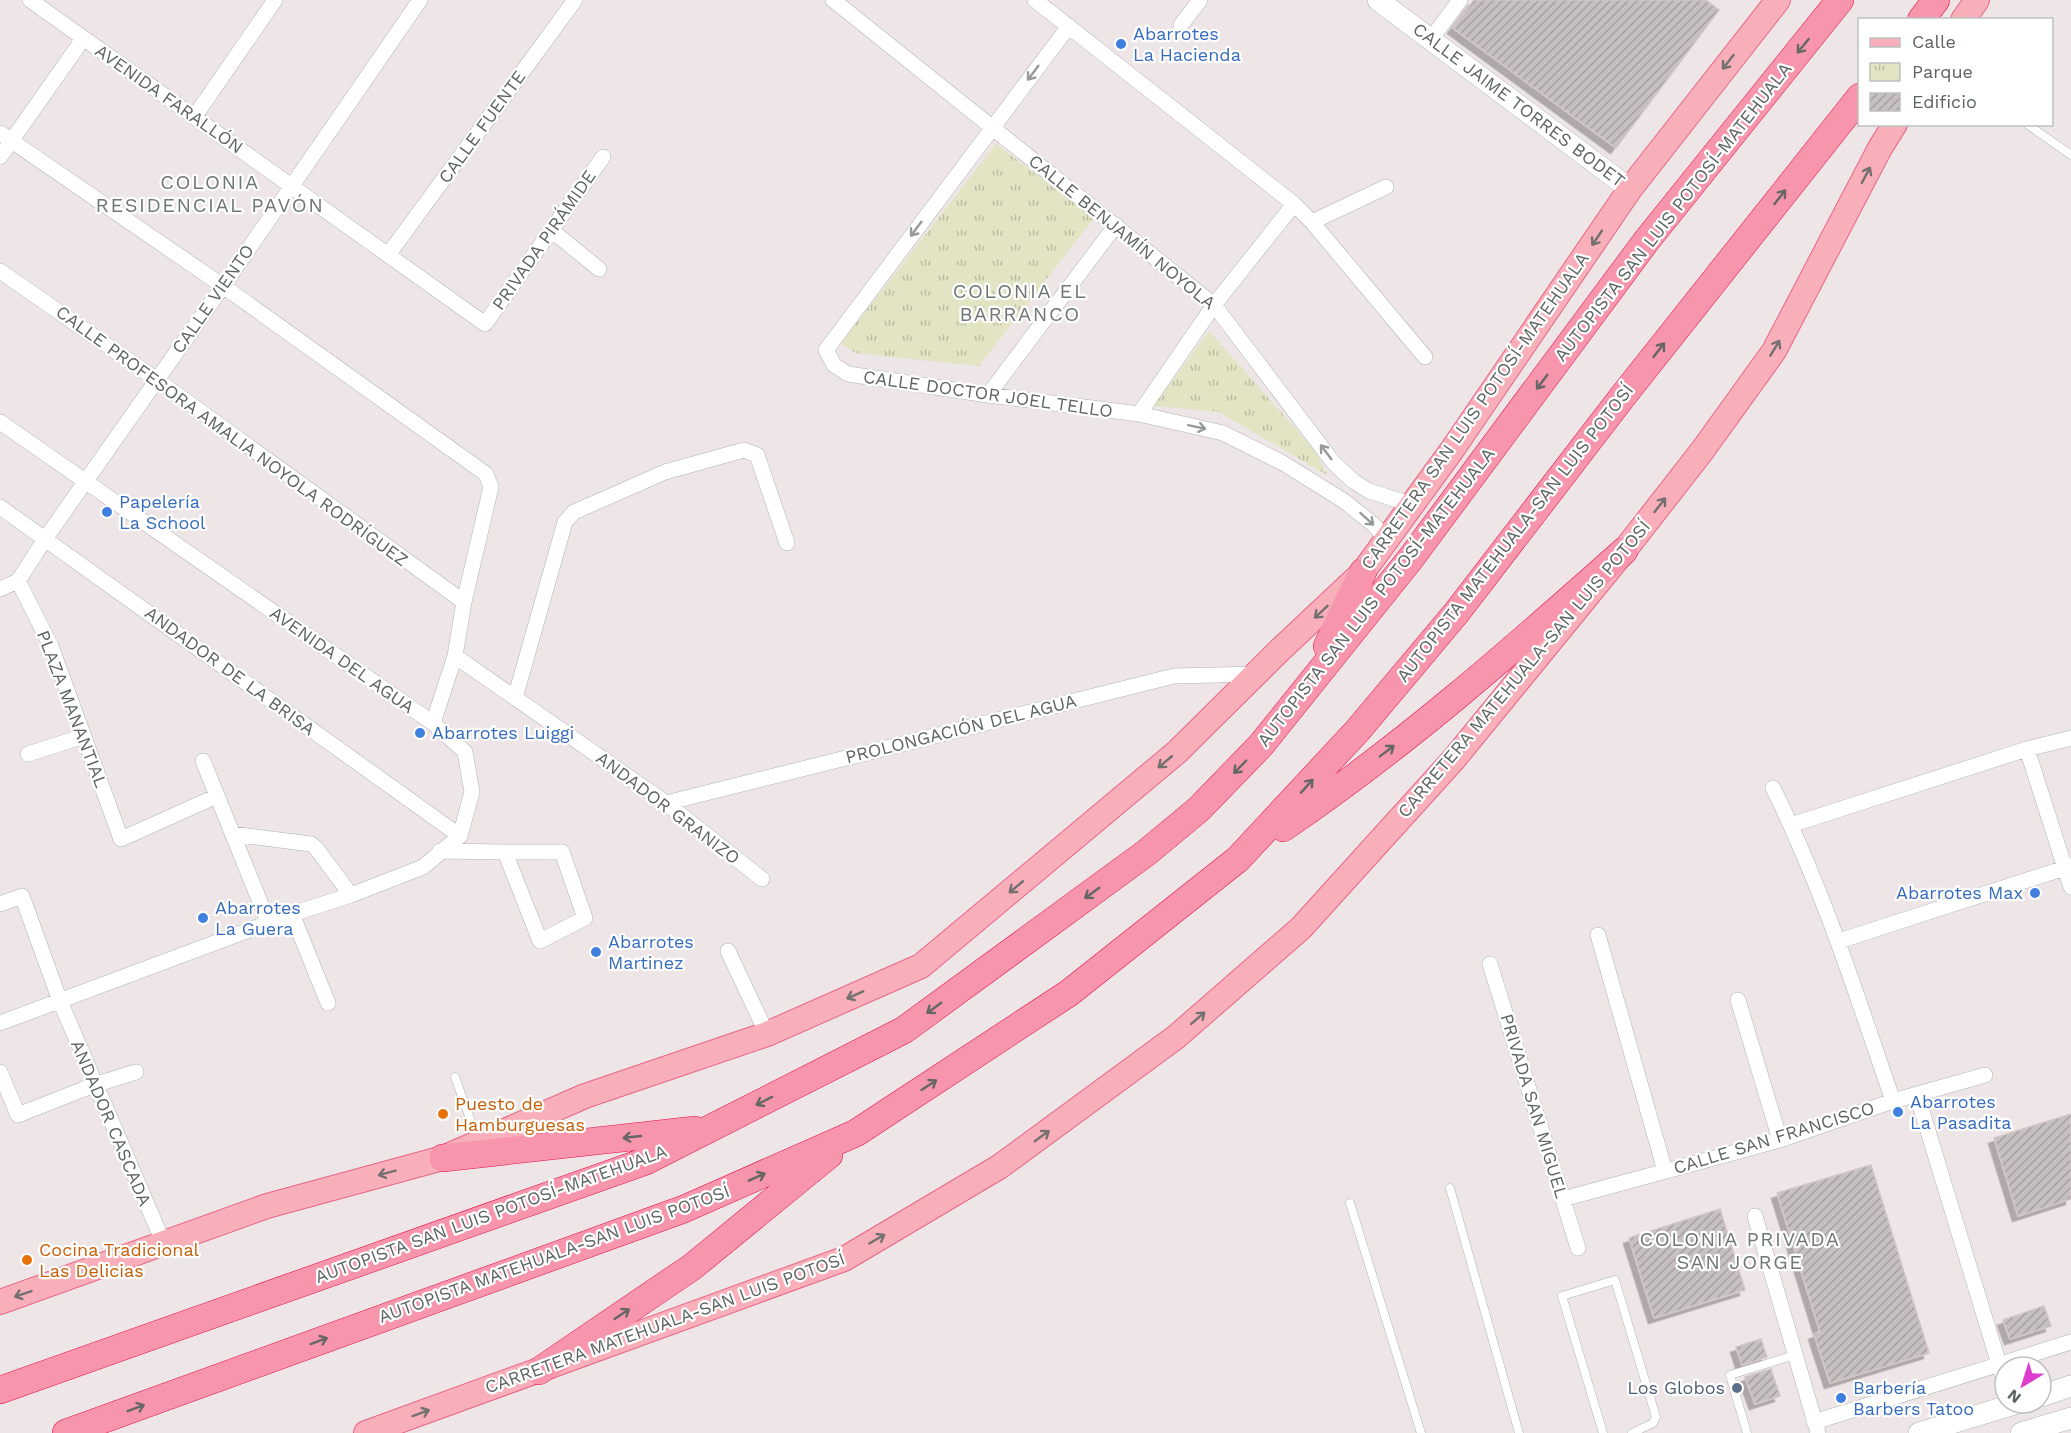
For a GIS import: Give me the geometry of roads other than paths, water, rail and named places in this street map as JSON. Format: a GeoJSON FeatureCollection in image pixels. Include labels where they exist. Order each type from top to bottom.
{"type":"FeatureCollection","features":[{"type":"Feature","properties":{"kind":"highway","name":"AUTOPISTA SAN LUIS POTOSÍ-MATEHUALA"},"geometry":{"type":"LineString","coordinates":[[0,1390],[646,1161],[904,1030],[1101,887],[1199,809],[1261,745],[1412,558],[1647,240],[1840,0]]}},
{"type":"Feature","properties":{"kind":"highway"},"geometry":{"type":"LineString","coordinates":[[1922,18],[1936,0]]}},
{"type":"Feature","properties":{"kind":"highway","name":"AUTOPISTA MATEHUALA-SAN LUIS POTOSÍ"},"geometry":{"type":"LineString","coordinates":[[73,1430],[684,1209],[856,1133],[1069,993],[1238,859],[1358,730],[1457,612],[1623,396],[1858,100]]}},
{"type":"Feature","properties":{"kind":"highway"},"geometry":{"type":"LineString","coordinates":[[1238,859],[1307,812],[1403,740],[1624,551]]}},
{"type":"Feature","properties":{"kind":"highway"},"geometry":{"type":"LineString","coordinates":[[1305,690],[1363,572]]}},
{"type":"Feature","properties":{"kind":"highway"},"geometry":{"type":"LineString","coordinates":[[444,1158],[711,1128]]}},
{"type":"Feature","properties":{"kind":"highway"},"geometry":{"type":"LineString","coordinates":[[539,1371],[692,1267],[856,1133]]}},
{"type":"Feature","properties":{"kind":"main road"},"geometry":{"type":"LineString","coordinates":[[1749,36],[1770,0]]}},
{"type":"Feature","properties":{"kind":"main road","name":"CARRETERA SAN LUIS POTOSÍ-MATEHUALA"},"geometry":{"type":"LineString","coordinates":[[0,1302],[267,1206],[444,1158],[585,1096],[767,1034],[921,966],[1177,752],[1363,572],[1413,505],[1630,189],[1778,0]]}},
{"type":"Feature","properties":{"kind":"main road","name":"CARRETERA MATEHUALA-SAN LUIS POTOSÍ"},"geometry":{"type":"LineString","coordinates":[[381,1430],[844,1259],[999,1167],[1176,1037],[1301,928],[1454,759],[1624,551],[1702,451],[1774,351],[1874,159],[1894,126]]}},
{"type":"Feature","properties":{"kind":"street","name":"AVENIDA FARALLÓN"},"geometry":{"type":"LineString","coordinates":[[30,0],[485,324]]}},
{"type":"Feature","properties":{"kind":"street"},"geometry":{"type":"LineString","coordinates":[[195,116],[275,0]]}},
{"type":"Feature","properties":{"kind":"street","name":"CALLE VIENTO"},"geometry":{"type":"LineString","coordinates":[[18,581],[420,0]]}},
{"type":"Feature","properties":{"kind":"street","name":"CALLE FUENTE"},"geometry":{"type":"LineString","coordinates":[[388,255],[575,0]]}},
{"type":"Feature","properties":{"kind":"street","name":"CALLE BENJAMÍN NOYOLA"},"geometry":{"type":"LineString","coordinates":[[833,0],[1214,305],[1333,462],[1353,481],[1369,491],[1413,505]]}},
{"type":"Feature","properties":{"kind":"street"},"geometry":{"type":"LineString","coordinates":[[1035,0],[1294,204],[1312,222],[1425,357]]}},
{"type":"Feature","properties":{"kind":"street"},"geometry":{"type":"LineString","coordinates":[[1181,25],[1200,0]]}},
{"type":"Feature","properties":{"kind":"street","name":"CALLE JAIME TORRES BODET"},"geometry":{"type":"LineString","coordinates":[[1378,0],[1630,189]]}},
{"type":"Feature","properties":{"kind":"street"},"geometry":{"type":"LineString","coordinates":[[1431,39],[1460,0]]}},
{"type":"Feature","properties":{"kind":"street","name":"CALLE DOCTOR JOEL TELLO"},"geometry":{"type":"LineString","coordinates":[[1069,26],[826,350],[834,365],[848,374],[1139,414],[1223,433],[1283,463],[1360,512],[1387,540]]}},
{"type":"Feature","properties":{"kind":"street"},"geometry":{"type":"LineString","coordinates":[[0,158],[6,137],[83,39]]}},
{"type":"Feature","properties":{"kind":"street"},"geometry":{"type":"LineString","coordinates":[[6,137],[223,286],[486,474],[491,487],[464,602],[455,656],[433,723]]}},
{"type":"Feature","properties":{"kind":"street","name":"PRIVADA PIRÁMIDE"},"geometry":{"type":"LineString","coordinates":[[485,324],[603,157]]}},
{"type":"Feature","properties":{"kind":"street"},"geometry":{"type":"LineString","coordinates":[[1312,222],[1386,187]]}},
{"type":"Feature","properties":{"kind":"street"},"geometry":{"type":"LineString","coordinates":[[1139,414],[1214,305],[1294,204]]}},
{"type":"Feature","properties":{"kind":"street"},"geometry":{"type":"LineString","coordinates":[[988,395],[1116,225]]}},
{"type":"Feature","properties":{"kind":"street"},"geometry":{"type":"LineString","coordinates":[[551,230],[599,269]]}},
{"type":"Feature","properties":{"kind":"street","name":"CALLE PROFESORA AMALIA NOYOLA RODRÍGUEZ"},"geometry":{"type":"LineString","coordinates":[[0,271],[157,380],[464,602]]}},
{"type":"Feature","properties":{"kind":"street","name":"AVENIDA DEL AGUA"},"geometry":{"type":"LineString","coordinates":[[0,422],[433,723],[465,752],[472,792],[460,836]]}},
{"type":"Feature","properties":{"kind":"street"},"geometry":{"type":"LineString","coordinates":[[514,698],[564,522],[574,512],[665,472],[744,450],[757,455],[787,543]]}},
{"type":"Feature","properties":{"kind":"street","name":"ANDADOR DE LA BRISA"},"geometry":{"type":"LineString","coordinates":[[0,507],[460,836]]}},
{"type":"Feature","properties":{"kind":"street"},"geometry":{"type":"LineString","coordinates":[[0,588],[18,581]]}},
{"type":"Feature","properties":{"kind":"street","name":"PLAZA MANANTIAL"},"geometry":{"type":"LineString","coordinates":[[18,581],[51,646],[122,839],[217,795]]}},
{"type":"Feature","properties":{"kind":"street","name":"ANDADOR GRANIZO"},"geometry":{"type":"LineString","coordinates":[[455,656],[666,803],[762,879]]}},
{"type":"Feature","properties":{"kind":"street","name":"PROLONGACIÓN DEL AGUA"},"geometry":{"type":"LineString","coordinates":[[666,803],[1174,676],[1258,674]]}},
{"type":"Feature","properties":{"kind":"street"},"geometry":{"type":"LineString","coordinates":[[28,754],[84,736]]}},
{"type":"Feature","properties":{"kind":"street"},"geometry":{"type":"LineString","coordinates":[[1791,825],[2027,749],[2071,738]]}},
{"type":"Feature","properties":{"kind":"street"},"geometry":{"type":"LineString","coordinates":[[2027,749],[2068,867],[2071,887]]}},
{"type":"Feature","properties":{"kind":"street"},"geometry":{"type":"LineString","coordinates":[[203,761],[269,924]]}},
{"type":"Feature","properties":{"kind":"street"},"geometry":{"type":"LineString","coordinates":[[1773,788],[1791,825],[1839,941],[1893,1101]]}},
{"type":"Feature","properties":{"kind":"street"},"geometry":{"type":"LineString","coordinates":[[232,834],[311,844],[351,895]]}},
{"type":"Feature","properties":{"kind":"street"},"geometry":{"type":"LineString","coordinates":[[0,1023],[423,867],[460,836]]}},
{"type":"Feature","properties":{"kind":"street"},"geometry":{"type":"LineString","coordinates":[[440,851],[562,852],[585,918],[540,941],[505,852]]}},
{"type":"Feature","properties":{"kind":"street"},"geometry":{"type":"LineString","coordinates":[[1839,941],[2068,867]]}},
{"type":"Feature","properties":{"kind":"street","name":"ANDADOR CASCADA"},"geometry":{"type":"LineString","coordinates":[[0,904],[22,896],[60,1001],[94,1085],[164,1244]]}},
{"type":"Feature","properties":{"kind":"street"},"geometry":{"type":"LineString","coordinates":[[292,914],[328,1003]]}},
{"type":"Feature","properties":{"kind":"street"},"geometry":{"type":"LineString","coordinates":[[1598,935],[1665,1171]]}},
{"type":"Feature","properties":{"kind":"street"},"geometry":{"type":"LineString","coordinates":[[728,951],[767,1034]]}},
{"type":"Feature","properties":{"kind":"street","name":"PRIVADA SAN MIGUEL"},"geometry":{"type":"LineString","coordinates":[[1490,964],[1578,1248]]}},
{"type":"Feature","properties":{"kind":"street"},"geometry":{"type":"LineString","coordinates":[[1738,1000],[1780,1140]]}},
{"type":"Feature","properties":{"kind":"street"},"geometry":{"type":"LineString","coordinates":[[0,1072],[18,1114],[94,1085],[136,1072]]}},
{"type":"Feature","properties":{"kind":"street","name":"CALLE SAN FRANCISCO"},"geometry":{"type":"LineString","coordinates":[[1563,1199],[1780,1140],[1893,1101],[1985,1075]]}},
{"type":"Feature","properties":{"kind":"street"},"geometry":{"type":"LineString","coordinates":[[1917,1095],[1997,1355]]}},
{"type":"Feature","properties":{"kind":"street"},"geometry":{"type":"LineString","coordinates":[[1755,1216],[1816,1427],[1993,1367]]}},
{"type":"Feature","properties":{"kind":"street"},"geometry":{"type":"LineString","coordinates":[[2031,1355],[2071,1342]]}},
{"type":"Feature","properties":{"kind":"street"},"geometry":{"type":"LineString","coordinates":[[2053,1391],[2071,1386]]}},
{"type":"Feature","properties":{"kind":"street"},"geometry":{"type":"LineString","coordinates":[[1919,1433],[1993,1410]]}},
{"type":"Feature","properties":{"kind":"street"},"geometry":{"type":"LineString","coordinates":[[2021,1433],[2071,1418]]}},
{"type":"Feature","properties":{"kind":"lane"},"geometry":{"type":"LineString","coordinates":[[2030,126],[2071,155]]}},
{"type":"Feature","properties":{"kind":"lane"},"geometry":{"type":"LineString","coordinates":[[455,1077],[478,1143]]}},
{"type":"Feature","properties":{"kind":"lane"},"geometry":{"type":"LineString","coordinates":[[1450,1188],[1519,1433]]}},
{"type":"Feature","properties":{"kind":"lane"},"geometry":{"type":"LineString","coordinates":[[1350,1203],[1421,1433]]}},
{"type":"Feature","properties":{"kind":"lane"},"geometry":{"type":"LineString","coordinates":[[1602,1433],[1562,1296],[1616,1280],[1656,1417],[1653,1423],[1632,1433]]}},
{"type":"Feature","properties":{"kind":"lane"},"geometry":{"type":"LineString","coordinates":[[1747,1433],[1730,1375],[1795,1355]]}},
{"type":"Feature","properties":{"kind":"place","name":"Abarrotes La Hacienda"},"geometry":{"type":"Point","coordinates":[1121,44]}},
{"type":"Feature","properties":{"kind":"place","name":"Papelería La School"},"geometry":{"type":"Point","coordinates":[107,512]}},
{"type":"Feature","properties":{"kind":"place","name":"Abarrotes Luiggi"},"geometry":{"type":"Point","coordinates":[420,733]}},
{"type":"Feature","properties":{"kind":"place","name":"Abarrotes Max"},"geometry":{"type":"Point","coordinates":[2035,893]}},
{"type":"Feature","properties":{"kind":"place","name":"Abarrotes La Guera"},"geometry":{"type":"Point","coordinates":[203,918]}},
{"type":"Feature","properties":{"kind":"place","name":"Abarrotes Martinez"},"geometry":{"type":"Point","coordinates":[596,952]}},
{"type":"Feature","properties":{"kind":"place","name":"Abarrotes La Pasadita"},"geometry":{"type":"Point","coordinates":[1898,1112]}},
{"type":"Feature","properties":{"kind":"place","name":"Puesto de Hamburguesas"},"geometry":{"type":"Point","coordinates":[443,1114]}},
{"type":"Feature","properties":{"kind":"place","name":"Cocina Tradicional Las Delicias"},"geometry":{"type":"Point","coordinates":[27,1260]}},
{"type":"Feature","properties":{"kind":"place","name":"Los Globos"},"geometry":{"type":"Point","coordinates":[1737,1388]}},
{"type":"Feature","properties":{"kind":"place","name":"Barbería Barbers Tatoo"},"geometry":{"type":"Point","coordinates":[1841,1398]}},
{"type":"Feature","properties":{"kind":"district","name":"COLONIA RESIDENCIAL PAVÓN"},"geometry":{"type":"Point","coordinates":[210,194]}},
{"type":"Feature","properties":{"kind":"district","name":"COLONIA EL BARRANCO"},"geometry":{"type":"Point","coordinates":[1020,302]}},
{"type":"Feature","properties":{"kind":"district","name":"COLONIA PRIVADA SAN JORGE"},"geometry":{"type":"Point","coordinates":[1740,1250]}}]}
